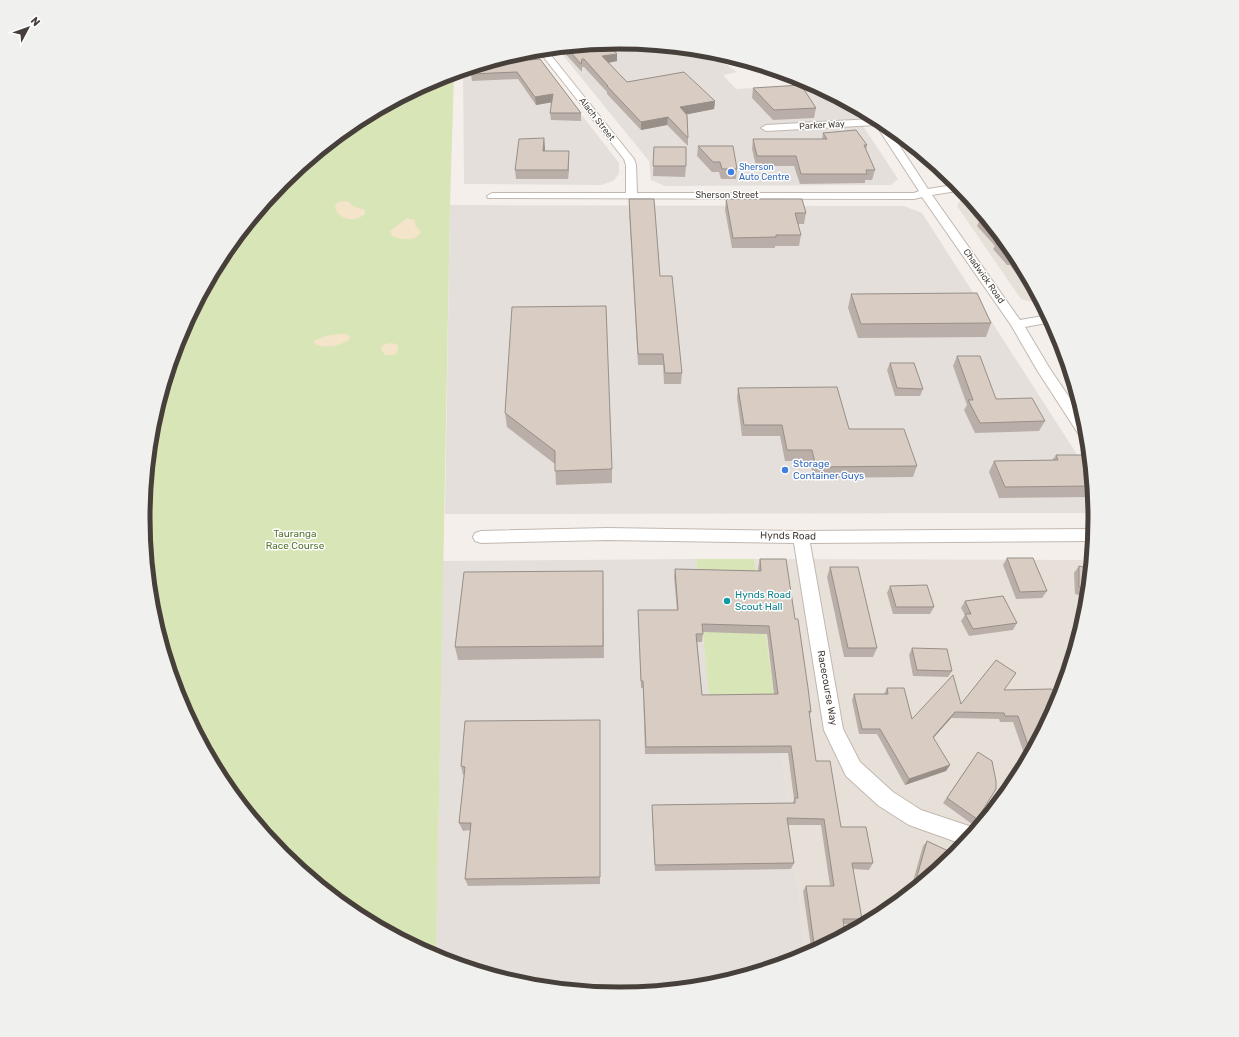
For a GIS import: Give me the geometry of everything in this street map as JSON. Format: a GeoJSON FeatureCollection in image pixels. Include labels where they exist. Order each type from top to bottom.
{"type":"FeatureCollection","features":[{"type":"Feature","properties":{"kind":"street","name":"Alach Street"},"geometry":{"type":"LineString","coordinates":[[546,55],[629,159],[631,166],[632,196]]}},
{"type":"Feature","properties":{"kind":"street","name":"Parker Way"},"geometry":{"type":"LineString","coordinates":[[766,128],[868,121]]}},
{"type":"Feature","properties":{"kind":"street","name":"Chadwick Road"},"geometry":{"type":"LineString","coordinates":[[884,131],[925,193],[1017,324],[1044,370],[1079,424]]}},
{"type":"Feature","properties":{"kind":"street","name":"Sherson Street"},"geometry":{"type":"LineString","coordinates":[[492,196],[914,196],[952,188]]}},
{"type":"Feature","properties":{"kind":"street"},"geometry":{"type":"LineString","coordinates":[[1017,324],[1045,320]]}},
{"type":"Feature","properties":{"kind":"street","name":"Hynds Road"},"geometry":{"type":"LineString","coordinates":[[481,537],[607,534],[801,537],[1088,535]]}},
{"type":"Feature","properties":{"kind":"street","name":"Racecourse Way"},"geometry":{"type":"LineString","coordinates":[[801,537],[834,730],[853,769],[886,799],[916,818],[966,835]]}},
{"type":"Feature","properties":{"kind":"shaded area"},"geometry":{"type":"Polygon","coordinates":[[[620,49],[681,53],[720,60],[737,72],[723,75],[736,89],[801,86],[827,97],[853,112],[898,179],[891,185],[665,186],[651,180],[649,161],[561,53],[620,49]]]}},
{"type":"Feature","properties":{"kind":"shaded area"},"geometry":{"type":"Polygon","coordinates":[[[536,57],[619,163],[619,174],[613,181],[601,185],[464,184],[463,76],[498,65],[536,57]]]}},
{"type":"Feature","properties":{"kind":"shaded area"},"geometry":{"type":"Polygon","coordinates":[[[929,166],[942,178],[938,179],[929,166]]]}},
{"type":"Feature","properties":{"kind":"shaded area"},"geometry":{"type":"Polygon","coordinates":[[[962,198],[992,233],[1010,258],[1037,303],[1021,299],[957,206],[962,198]]]}},
{"type":"Feature","properties":{"kind":"shaded area"},"geometry":{"type":"Polygon","coordinates":[[[450,205],[904,206],[922,213],[1086,469],[1089,513],[445,514],[450,205]]]}},
{"type":"Feature","properties":{"kind":"shaded area"},"geometry":{"type":"Polygon","coordinates":[[[696,559],[709,700],[775,698],[805,949],[770,963],[711,979],[681,984],[620,988],[558,984],[528,979],[469,963],[436,950],[443,561],[696,559]]]}},
{"type":"Feature","properties":{"kind":"shaded area"},"geometry":{"type":"Polygon","coordinates":[[[754,559],[1087,560],[1080,610],[1073,640],[1053,698],[1041,726],[1026,753],[992,804],[951,850],[905,891],[854,925],[827,940],[805,949],[775,698],[754,559]]]}},
{"type":"Feature","properties":{"kind":"green space","name":"Tauranga Race Course"},"geometry":{"type":"Polygon","coordinates":[[[454,80],[450,205],[436,950],[412,940],[385,925],[334,891],[310,871],[267,828],[229,779],[198,726],[175,669],[166,640],[154,580],[150,518],[154,457],[159,427],[166,397],[186,339],[198,311],[229,258],[247,233],[288,187],[334,146],[359,128],[412,97],[454,80]]]}},
{"type":"Feature","properties":{"kind":"green space"},"geometry":{"type":"Polygon","coordinates":[[[696,559],[754,559],[775,698],[709,700],[696,559]]]}},
{"type":"Feature","properties":{"kind":"sand"},"geometry":{"type":"Polygon","coordinates":[[[338,202],[349,202],[353,206],[365,210],[365,214],[357,219],[347,219],[343,217],[336,211],[335,206],[338,202]]]}},
{"type":"Feature","properties":{"kind":"sand"},"geometry":{"type":"Polygon","coordinates":[[[407,218],[415,220],[415,225],[421,232],[412,239],[392,236],[390,231],[407,218]]]}},
{"type":"Feature","properties":{"kind":"sand"},"geometry":{"type":"Polygon","coordinates":[[[346,334],[351,337],[344,343],[328,347],[314,343],[314,341],[325,336],[346,334]]]}},
{"type":"Feature","properties":{"kind":"sand"},"geometry":{"type":"Polygon","coordinates":[[[392,343],[398,345],[398,351],[394,355],[385,355],[381,347],[385,344],[392,343]]]}},
{"type":"Feature","properties":{"kind":"building"},"geometry":{"type":"Polygon","coordinates":[[[613,49],[617,54],[602,56],[627,82],[684,72],[715,101],[680,107],[687,115],[688,138],[668,117],[641,122],[584,59],[582,59],[581,64],[570,52],[613,49]]]}},
{"type":"Feature","properties":{"kind":"building"},"geometry":{"type":"Polygon","coordinates":[[[528,58],[530,58],[530,60],[540,59],[581,113],[550,113],[553,94],[535,97],[517,72],[471,74],[498,65],[528,58]]]}},
{"type":"Feature","properties":{"kind":"building"},"geometry":{"type":"Polygon","coordinates":[[[799,85],[802,86],[816,108],[774,110],[753,88],[799,85]]]}},
{"type":"Feature","properties":{"kind":"building"},"geometry":{"type":"Polygon","coordinates":[[[856,130],[867,145],[864,145],[875,170],[866,170],[867,174],[801,174],[796,156],[757,156],[753,139],[827,139],[823,133],[856,130]]]}},
{"type":"Feature","properties":{"kind":"building"},"geometry":{"type":"Polygon","coordinates":[[[544,138],[543,151],[569,151],[568,170],[515,170],[519,139],[544,138]]]}},
{"type":"Feature","properties":{"kind":"building"},"geometry":{"type":"Polygon","coordinates":[[[698,146],[733,146],[737,169],[722,169],[720,162],[713,162],[698,146]]]}},
{"type":"Feature","properties":{"kind":"building"},"geometry":{"type":"Polygon","coordinates":[[[654,147],[686,147],[686,166],[653,166],[654,147]]]}},
{"type":"Feature","properties":{"kind":"building"},"geometry":{"type":"Polygon","coordinates":[[[629,199],[654,199],[660,276],[672,276],[682,373],[665,373],[663,354],[638,354],[629,199]]]}},
{"type":"Feature","properties":{"kind":"building"},"geometry":{"type":"Polygon","coordinates":[[[726,199],[802,199],[806,213],[795,213],[801,235],[733,238],[726,199]]]}},
{"type":"Feature","properties":{"kind":"building"},"geometry":{"type":"Polygon","coordinates":[[[980,220],[981,220],[996,238],[980,220]]]}},
{"type":"Feature","properties":{"kind":"building"},"geometry":{"type":"Polygon","coordinates":[[[999,242],[1011,259],[1010,259],[996,243],[999,242]]]}},
{"type":"Feature","properties":{"kind":"building"},"geometry":{"type":"Polygon","coordinates":[[[977,293],[991,323],[861,324],[851,294],[977,293]]]}},
{"type":"Feature","properties":{"kind":"building"},"geometry":{"type":"Polygon","coordinates":[[[606,306],[612,469],[555,471],[555,451],[505,413],[512,307],[606,306]]]}},
{"type":"Feature","properties":{"kind":"building"},"geometry":{"type":"Polygon","coordinates":[[[957,356],[980,356],[996,399],[1032,398],[1045,421],[980,423],[968,400],[973,400],[957,356]]]}},
{"type":"Feature","properties":{"kind":"building"},"geometry":{"type":"Polygon","coordinates":[[[890,363],[914,363],[923,389],[897,388],[890,363]]]}},
{"type":"Feature","properties":{"kind":"building"},"geometry":{"type":"Polygon","coordinates":[[[837,387],[849,429],[904,429],[917,466],[816,467],[812,450],[787,450],[782,425],[744,425],[738,388],[837,387]]]}},
{"type":"Feature","properties":{"kind":"building"},"geometry":{"type":"Polygon","coordinates":[[[1056,455],[1082,455],[1085,461],[1088,486],[1005,487],[994,461],[1058,460],[1056,455]]]}},
{"type":"Feature","properties":{"kind":"building"},"geometry":{"type":"Polygon","coordinates":[[[1007,558],[1033,558],[1047,591],[1020,592],[1007,558]]]}},
{"type":"Feature","properties":{"kind":"building"},"geometry":{"type":"Polygon","coordinates":[[[760,559],[786,559],[795,619],[798,619],[808,688],[811,712],[809,711],[816,761],[830,761],[841,827],[866,827],[873,863],[852,863],[862,919],[843,919],[844,930],[814,945],[806,886],[834,886],[824,819],[787,818],[794,863],[655,865],[652,805],[795,803],[795,798],[798,798],[791,746],[646,747],[638,610],[678,610],[675,569],[761,571],[760,559]],[[702,624],[703,634],[696,634],[702,695],[778,694],[769,626],[702,624]]]}},
{"type":"Feature","properties":{"kind":"building"},"geometry":{"type":"Polygon","coordinates":[[[1079,566],[1086,568],[1084,588],[1079,587],[1079,566]]]}},
{"type":"Feature","properties":{"kind":"building"},"geometry":{"type":"Polygon","coordinates":[[[830,567],[858,567],[877,648],[848,648],[830,567]]]}},
{"type":"Feature","properties":{"kind":"building"},"geometry":{"type":"Polygon","coordinates":[[[603,571],[603,646],[455,647],[464,572],[603,571]]]}},
{"type":"Feature","properties":{"kind":"building"},"geometry":{"type":"Polygon","coordinates":[[[927,585],[934,607],[896,607],[890,586],[927,585]]]}},
{"type":"Feature","properties":{"kind":"building"},"geometry":{"type":"Polygon","coordinates":[[[1003,596],[1017,623],[973,629],[965,614],[971,614],[965,601],[1003,596]]]}},
{"type":"Feature","properties":{"kind":"building"},"geometry":{"type":"Polygon","coordinates":[[[912,648],[947,649],[952,671],[917,670],[912,648]]]}},
{"type":"Feature","properties":{"kind":"building"},"geometry":{"type":"Polygon","coordinates":[[[996,660],[1016,673],[1004,690],[1052,689],[1054,695],[1041,726],[1029,748],[1018,716],[1005,716],[1004,713],[955,712],[933,737],[950,765],[909,779],[880,729],[862,729],[854,694],[888,694],[887,688],[904,688],[912,719],[953,675],[961,704],[996,660]]]}},
{"type":"Feature","properties":{"kind":"building"},"geometry":{"type":"Polygon","coordinates":[[[600,720],[600,877],[465,879],[471,823],[459,823],[465,767],[461,766],[465,721],[600,720]]]}},
{"type":"Feature","properties":{"kind":"building"},"geometry":{"type":"Polygon","coordinates":[[[978,752],[992,761],[996,789],[977,819],[947,798],[978,752]]]}},
{"type":"Feature","properties":{"kind":"building"},"geometry":{"type":"Polygon","coordinates":[[[927,841],[949,851],[921,878],[917,876],[927,841]]]}},
{"type":"Feature","properties":{"kind":"place","name":"Sherson Auto Centre"},"geometry":{"type":"Point","coordinates":[731,172]}},
{"type":"Feature","properties":{"kind":"place","name":"Storage Container Guys"},"geometry":{"type":"Point","coordinates":[785,470]}},
{"type":"Feature","properties":{"kind":"place","name":"Hynds Road Scout Hall"},"geometry":{"type":"Point","coordinates":[727,601]}}]}
